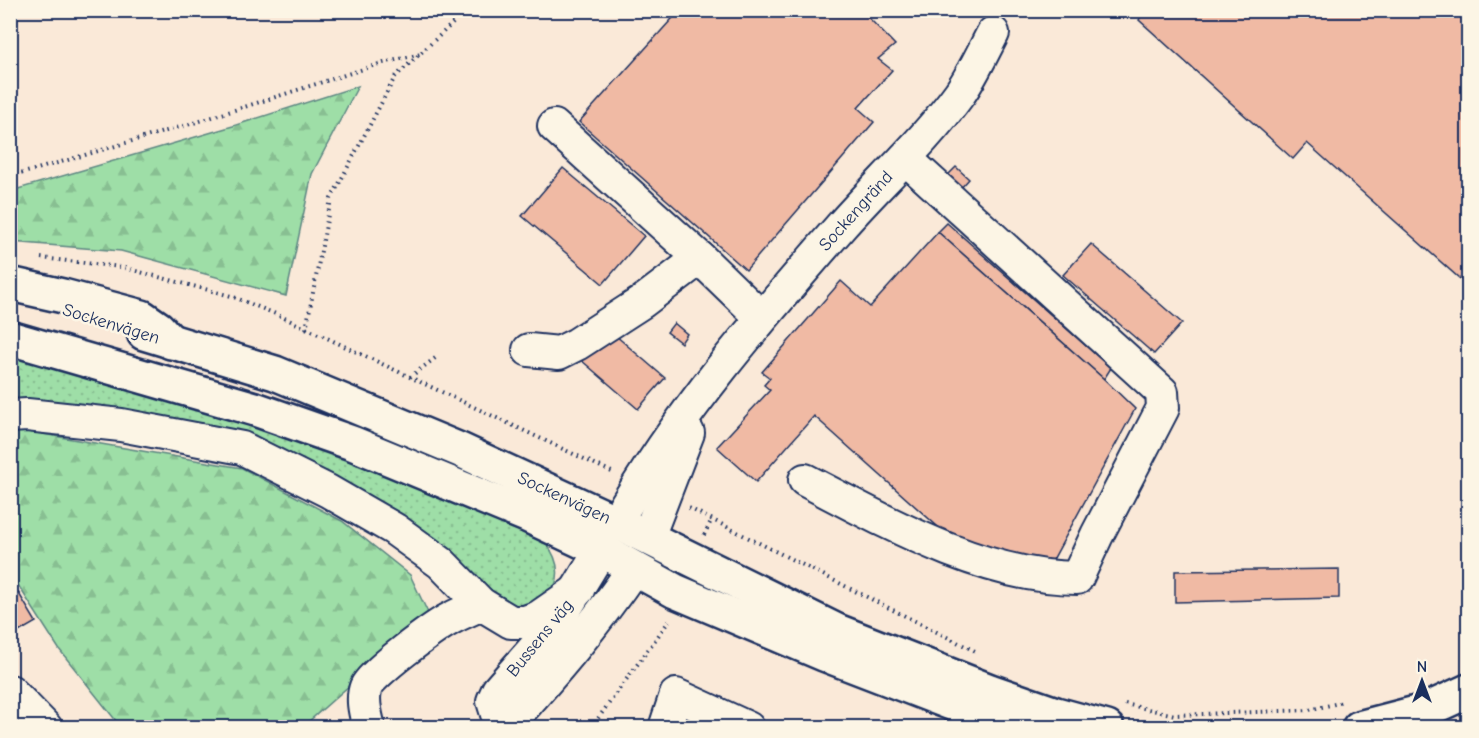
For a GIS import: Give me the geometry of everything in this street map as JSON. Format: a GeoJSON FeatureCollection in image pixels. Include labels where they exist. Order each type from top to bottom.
{"type":"FeatureCollection","features":[{"type":"Feature","properties":{"kind":"main road"},"geometry":{"type":"LineString","coordinates":[[10,284],[142,317],[158,328],[171,342]]}},
{"type":"Feature","properties":{"kind":"main road","name":"Sockenvägen"},"geometry":{"type":"LineString","coordinates":[[10,296],[58,307],[275,373],[460,450],[648,537],[837,631],[990,691],[1056,714],[1112,715]]}},
{"type":"Feature","properties":{"kind":"main road","name":"Sockenvägen"},"geometry":{"type":"LineString","coordinates":[[10,338],[255,409],[352,443],[529,516],[601,550],[675,591],[824,654],[980,714],[1024,728]]}},
{"type":"Feature","properties":{"kind":"main road","name":"Sockenvägen"},"geometry":{"type":"LineString","coordinates":[[10,348],[130,371]]}},
{"type":"Feature","properties":{"kind":"main road"},"geometry":{"type":"LineString","coordinates":[[601,550],[616,522]]}},
{"type":"Feature","properties":{"kind":"main road"},"geometry":{"type":"LineString","coordinates":[[634,568],[648,537]]}},
{"type":"Feature","properties":{"kind":"main road"},"geometry":{"type":"LineString","coordinates":[[1356,714],[1424,711],[1468,691]]}},
{"type":"Feature","properties":{"kind":"main road"},"geometry":{"type":"LineString","coordinates":[[1432,728],[1468,714]]}},
{"type":"Feature","properties":{"kind":"street","name":"Sockengränd"},"geometry":{"type":"LineString","coordinates":[[616,522],[650,490],[709,382],[761,317],[849,217],[905,158],[961,92],[993,33]]}},
{"type":"Feature","properties":{"kind":"street"},"geometry":{"type":"LineString","coordinates":[[554,126],[700,258],[761,317]]}},
{"type":"Feature","properties":{"kind":"street"},"geometry":{"type":"LineString","coordinates":[[805,480],[911,535],[1002,568],[1053,579],[1077,579],[1097,535],[1163,408],[1162,392],[905,158]]}},
{"type":"Feature","properties":{"kind":"street"},"geometry":{"type":"LineString","coordinates":[[529,350],[559,353],[577,345],[642,302],[700,258]]}},
{"type":"Feature","properties":{"kind":"street"},"geometry":{"type":"LineString","coordinates":[[10,416],[27,415],[121,424],[242,448],[328,491],[394,529],[441,563],[481,604],[511,622],[525,622],[539,617],[578,590]]}},
{"type":"Feature","properties":{"kind":"street","name":"Sockengränd"},"geometry":{"type":"LineString","coordinates":[[648,537],[650,490]]}},
{"type":"Feature","properties":{"kind":"street","name":"Bussens väg"},"geometry":{"type":"LineString","coordinates":[[601,550],[556,624],[498,690],[493,701],[496,714],[507,726],[610,604],[634,568]]}},
{"type":"Feature","properties":{"kind":"street"},"geometry":{"type":"LineString","coordinates":[[369,728],[364,697],[367,686],[378,672],[446,621],[481,604]]}},
{"type":"Feature","properties":{"kind":"street"},"geometry":{"type":"LineString","coordinates":[[10,691],[46,728]]}},
{"type":"Feature","properties":{"kind":"street"},"geometry":{"type":"LineString","coordinates":[[665,728],[676,695],[748,728]]}},
{"type":"Feature","properties":{"kind":"path"},"geometry":{"type":"LineString","coordinates":[[306,329],[331,199],[394,77],[467,10]]}},
{"type":"Feature","properties":{"kind":"path"},"geometry":{"type":"LineString","coordinates":[[10,177],[197,122],[379,64],[421,54]]}},
{"type":"Feature","properties":{"kind":"path"},"geometry":{"type":"LineString","coordinates":[[39,258],[121,267],[231,296],[278,315],[712,519],[976,651]]}},
{"type":"Feature","properties":{"kind":"path"},"geometry":{"type":"LineString","coordinates":[[410,377],[438,356]]}},
{"type":"Feature","properties":{"kind":"path"},"geometry":{"type":"LineString","coordinates":[[692,559],[712,519]]}},
{"type":"Feature","properties":{"kind":"path"},"geometry":{"type":"LineString","coordinates":[[591,728],[669,622],[668,611],[675,591]]}},
{"type":"Feature","properties":{"kind":"path"},"geometry":{"type":"LineString","coordinates":[[1112,715],[1309,710],[1356,714]]}},
{"type":"Feature","properties":{"kind":"green space"},"geometry":{"type":"Polygon","coordinates":[[[358,86],[312,174],[286,296],[121,251],[11,242],[11,191],[233,126],[358,86]]]}},
{"type":"Feature","properties":{"kind":"green space"},"geometry":{"type":"Polygon","coordinates":[[[11,355],[163,396],[342,454],[544,540],[556,561],[556,583],[545,600],[527,611],[503,605],[474,572],[435,538],[386,507],[55,408],[11,399],[11,355]]]}},
{"type":"Feature","properties":{"kind":"green space"},"geometry":{"type":"Polygon","coordinates":[[[13,429],[242,468],[342,521],[410,575],[429,615],[308,722],[292,728],[121,727],[59,649],[11,574],[10,431],[13,429]]]}},
{"type":"Feature","properties":{"kind":"building"},"geometry":{"type":"Polygon","coordinates":[[[680,10],[873,10],[868,17],[895,45],[878,59],[892,70],[858,108],[874,122],[746,270],[579,122],[680,10]]]}},
{"type":"Feature","properties":{"kind":"building"},"geometry":{"type":"Polygon","coordinates":[[[1144,10],[1468,10],[1468,286],[1307,143],[1293,159],[1139,20],[1144,10]]]}},
{"type":"Feature","properties":{"kind":"building"},"geometry":{"type":"Polygon","coordinates":[[[956,167],[969,179],[960,189],[947,176],[956,167]]]}},
{"type":"Feature","properties":{"kind":"building"},"geometry":{"type":"Polygon","coordinates":[[[563,168],[644,236],[603,284],[522,216],[563,168]]]}},
{"type":"Feature","properties":{"kind":"building"},"geometry":{"type":"Polygon","coordinates":[[[947,223],[1111,368],[1104,379],[938,232],[947,223]]]}},
{"type":"Feature","properties":{"kind":"building"},"geometry":{"type":"Polygon","coordinates":[[[938,232],[1135,409],[1049,567],[955,542],[814,416],[756,482],[717,447],[770,390],[764,385],[770,378],[762,372],[841,281],[870,307],[938,232]]]}},
{"type":"Feature","properties":{"kind":"building"},"geometry":{"type":"Polygon","coordinates":[[[1091,244],[1182,323],[1154,354],[1063,275],[1091,244]]]}},
{"type":"Feature","properties":{"kind":"building"},"geometry":{"type":"Polygon","coordinates":[[[674,323],[687,334],[681,343],[667,332],[674,323]]]}},
{"type":"Feature","properties":{"kind":"building"},"geometry":{"type":"Polygon","coordinates":[[[608,329],[665,378],[638,409],[581,360],[608,329]]]}},
{"type":"Feature","properties":{"kind":"building"},"geometry":{"type":"Polygon","coordinates":[[[1339,569],[1339,598],[1175,602],[1175,571],[1339,569]]]}},
{"type":"Feature","properties":{"kind":"building"},"geometry":{"type":"Polygon","coordinates":[[[18,592],[36,622],[10,637],[10,596],[18,592]]]}}]}
